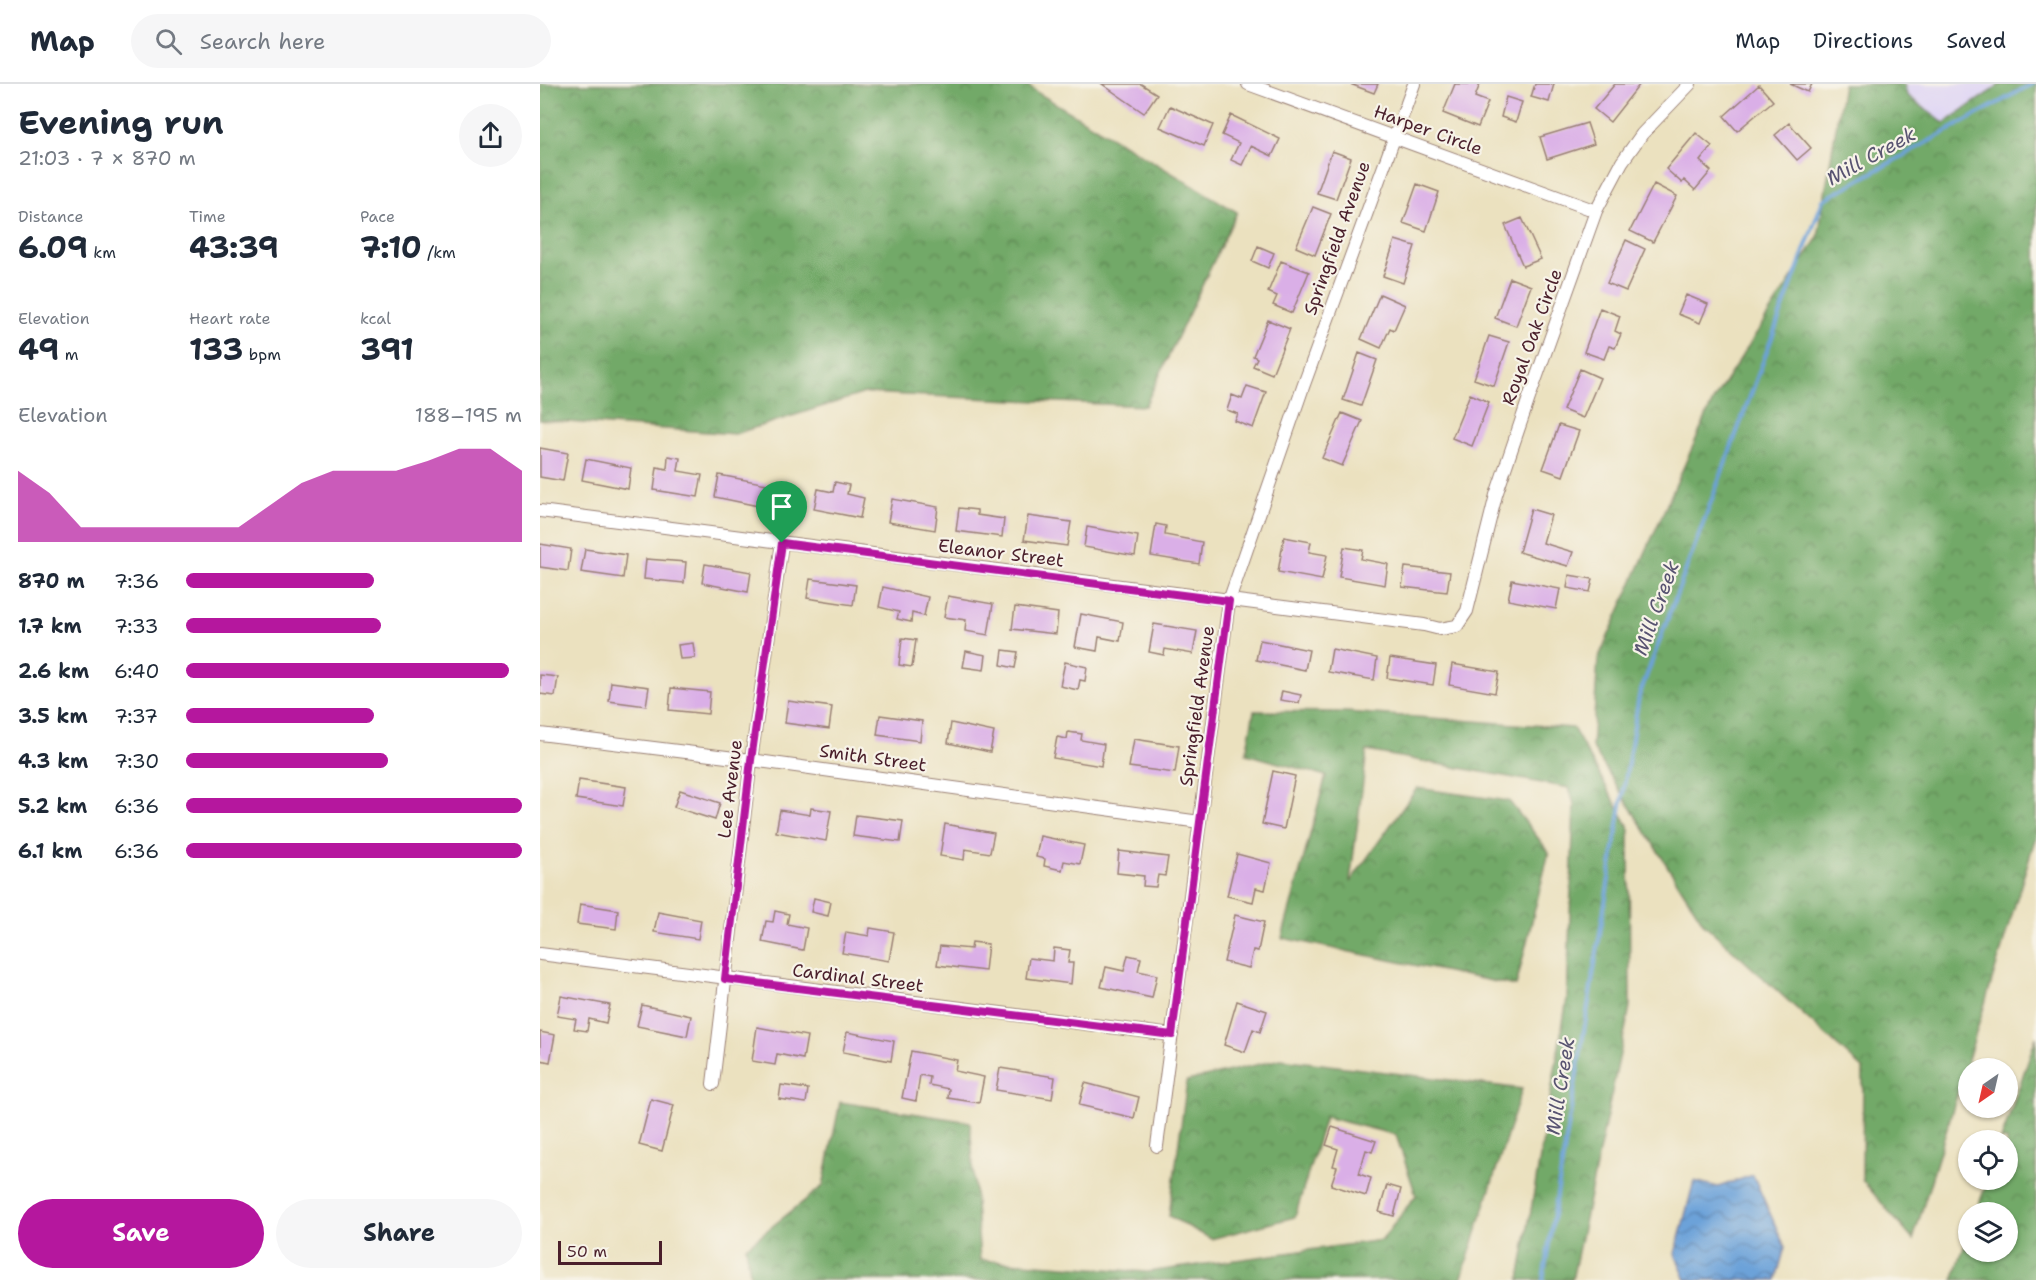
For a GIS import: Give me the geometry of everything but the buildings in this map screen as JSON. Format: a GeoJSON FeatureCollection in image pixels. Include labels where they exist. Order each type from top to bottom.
{"type":"FeatureCollection","features":[{"type":"Feature","properties":{"kind":"street","name":"Harper Circle"},"geometry":{"type":"LineString","coordinates":[[1248,84],[1596,212]]}},
{"type":"Feature","properties":{"kind":"street","name":"Springfield Avenue"},"geometry":{"type":"LineString","coordinates":[[1157,1146],[1229,601],[1303,387],[1414,84]]}},
{"type":"Feature","properties":{"kind":"street","name":"Royal Oak Circle"},"geometry":{"type":"LineString","coordinates":[[1457,626],[1467,611],[1496,495],[1528,398],[1596,212],[1622,162],[1642,134],[1690,84]]}},
{"type":"Feature","properties":{"kind":"street","name":"Eleanor Street"},"geometry":{"type":"LineString","coordinates":[[540,511],[1424,625],[1440,629],[1457,626]]}},
{"type":"Feature","properties":{"kind":"street","name":"Lee Avenue"},"geometry":{"type":"LineString","coordinates":[[713,1084],[751,760],[782,543]]}},
{"type":"Feature","properties":{"kind":"street","name":"Smith Street"},"geometry":{"type":"LineString","coordinates":[[540,734],[751,760],[1200,822]]}},
{"type":"Feature","properties":{"kind":"street","name":"Cardinal Street"},"geometry":{"type":"LineString","coordinates":[[540,954],[1172,1035]]}},
{"type":"Feature","properties":{"kind":"shaded area"},"geometry":{"type":"Polygon","coordinates":[[[1884,84],[2036,84],[2036,88],[1942,134],[1884,84]]]}},
{"type":"Feature","properties":{"kind":"green space"},"geometry":{"type":"Polygon","coordinates":[[[540,84],[1027,84],[1038,93],[1237,212],[1145,406],[865,393],[735,434],[540,420],[540,84]]]}},
{"type":"Feature","properties":{"kind":"green space"},"geometry":{"type":"Polygon","coordinates":[[[1843,84],[1904,84],[1907,95],[1944,123],[2001,84],[2036,84],[2036,836],[1968,1058],[1958,1058],[1958,1092],[1913,1240],[1862,1180],[1863,1069],[1704,924],[1592,747],[1598,659],[1713,401],[1818,237],[1843,84]]]}},
{"type":"Feature","properties":{"kind":"green space"},"geometry":{"type":"Polygon","coordinates":[[[1254,711],[1346,712],[1573,728],[1629,827],[1630,1007],[1572,1280],[1519,1280],[1567,999],[1574,804],[1569,788],[1367,751],[1350,882],[1417,788],[1509,801],[1549,852],[1516,986],[1282,938],[1326,776],[1246,754],[1254,711]]]}},
{"type":"Feature","properties":{"kind":"green space"},"geometry":{"type":"Polygon","coordinates":[[[2036,1037],[2036,1280],[1953,1280],[1959,1262],[2018,1262],[2018,1202],[1980,1202],[1984,1190],[2018,1190],[2018,1130],[2004,1130],[2008,1118],[2018,1118],[2018,1090],[2036,1037]]]}},
{"type":"Feature","properties":{"kind":"green space"},"geometry":{"type":"Polygon","coordinates":[[[1281,1059],[1522,1089],[1461,1280],[751,1280],[746,1247],[823,1186],[840,1102],[970,1122],[980,1260],[1147,1272],[1382,1240],[1416,1195],[1396,1135],[1325,1117],[1295,1217],[1211,1239],[1169,1216],[1187,1081],[1281,1059]]]}},
{"type":"Feature","properties":{"kind":"water"},"geometry":{"type":"Polygon","coordinates":[[[1753,1175],[1785,1247],[1776,1280],[1686,1280],[1675,1254],[1694,1181],[1718,1187],[1753,1175]]]}},
{"type":"Feature","properties":{"kind":"waterway","name":"Mill Creek"},"geometry":{"type":"LineString","coordinates":[[1543,1280],[1639,696],[1823,200],[2032,84]]}},
{"type":"Feature","properties":{"kind":"route"},"geometry":{"type":"LineString","coordinates":[[782,543],[1229,601],[1172,1035],[725,979],[751,760],[782,543]]}}]}
